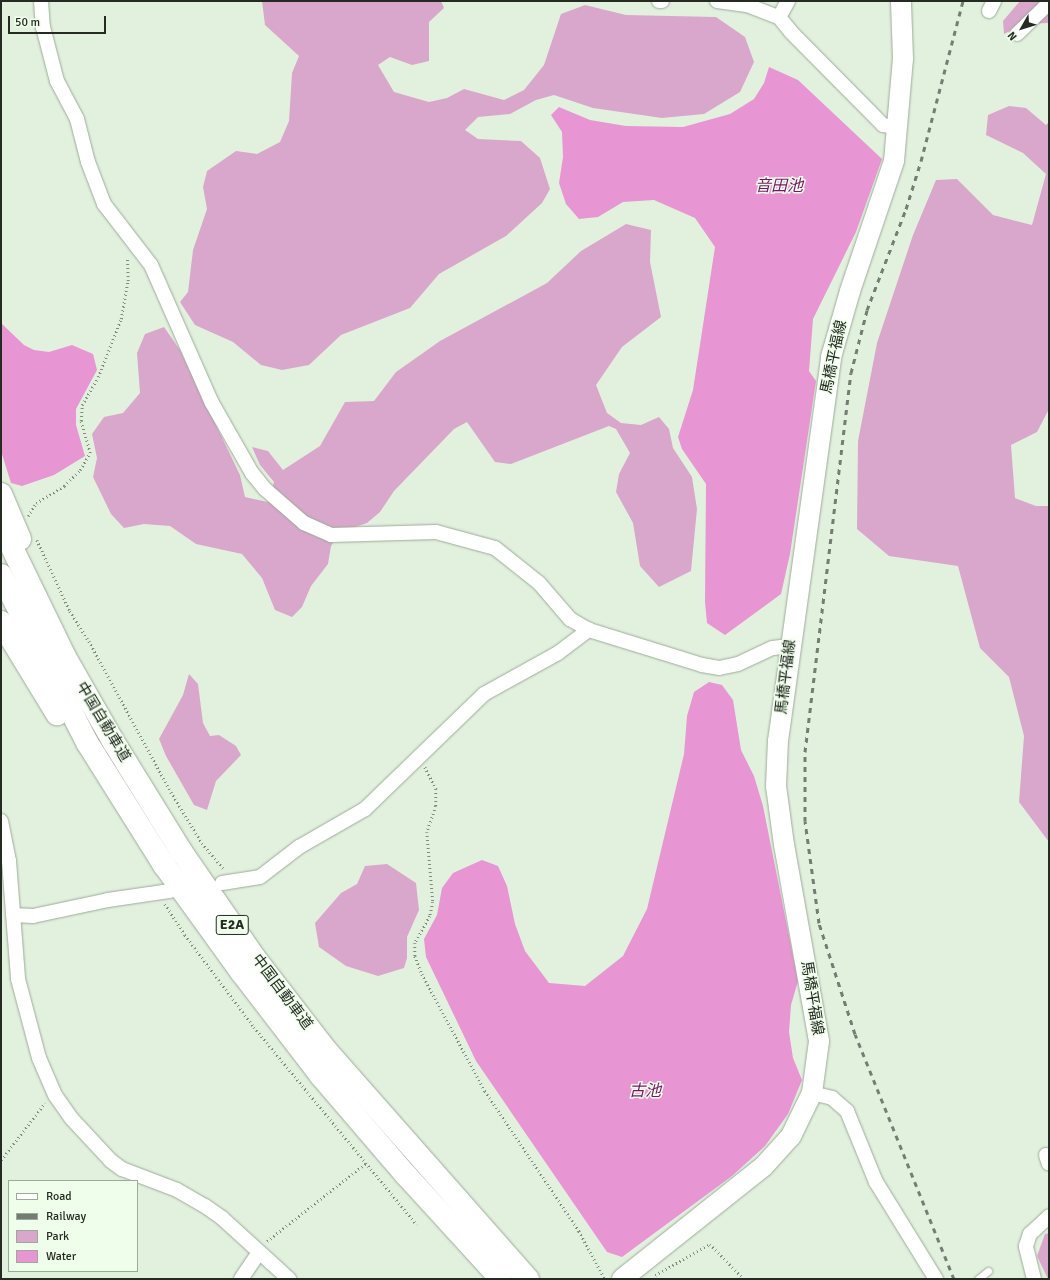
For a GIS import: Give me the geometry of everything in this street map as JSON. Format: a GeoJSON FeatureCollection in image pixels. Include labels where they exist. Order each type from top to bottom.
{"type":"FeatureCollection","features":[{"type":"Feature","properties":{"kind":"highway"},"geometry":{"type":"LineString","coordinates":[[1,494],[50,612],[65,657]]}},
{"type":"Feature","properties":{"kind":"highway","name":"中国自動車道"},"geometry":{"type":"LineString","coordinates":[[1,525],[65,657],[181,851],[254,957],[325,1049],[528,1279]]}},
{"type":"Feature","properties":{"kind":"highway","name":"中国自動車道"},"geometry":{"type":"LineString","coordinates":[[1,575],[88,744],[164,865],[242,973],[321,1076],[406,1175],[501,1279]]}},
{"type":"Feature","properties":{"kind":"highway"},"geometry":{"type":"LineString","coordinates":[[1,622],[96,776],[164,865]]}},
{"type":"Feature","properties":{"kind":"main road","name":"馬橋平福線"},"geometry":{"type":"LineString","coordinates":[[622,1279],[763,1167],[791,1136],[812,1093],[819,1041],[784,845],[776,786],[778,741],[789,646],[831,357],[850,291],[892,168],[899,128],[903,59],[901,1]]}},
{"type":"Feature","properties":{"kind":"street"},"geometry":{"type":"LineString","coordinates":[[41,1],[43,27],[57,81],[83,135],[95,182],[104,204],[150,265],[212,402],[252,473],[264,489],[316,531],[331,535],[436,532],[459,536],[495,548],[539,583],[570,619],[589,630],[719,668],[738,664],[773,648],[789,646]]}},
{"type":"Feature","properties":{"kind":"street"},"geometry":{"type":"LineString","coordinates":[[717,1],[747,3],[779,17],[791,32],[883,125],[899,128]]}},
{"type":"Feature","properties":{"kind":"street"},"geometry":{"type":"LineString","coordinates":[[779,17],[788,1]]}},
{"type":"Feature","properties":{"kind":"street"},"geometry":{"type":"LineString","coordinates":[[1017,34],[1049,3]]}},
{"type":"Feature","properties":{"kind":"street"},"geometry":{"type":"LineString","coordinates":[[227,882],[260,877],[299,848],[366,809],[484,694],[558,653],[589,630]]}},
{"type":"Feature","properties":{"kind":"street"},"geometry":{"type":"LineString","coordinates":[[1,821],[9,861],[6,895],[13,915],[13,946],[25,1013],[48,1083],[55,1096],[94,1145],[116,1165],[177,1190],[205,1206],[288,1279]]}},
{"type":"Feature","properties":{"kind":"street"},"geometry":{"type":"LineString","coordinates":[[13,915],[33,916],[108,900],[165,892]]}},
{"type":"Feature","properties":{"kind":"street"},"geometry":{"type":"LineString","coordinates":[[812,1093],[832,1098],[847,1111],[876,1182],[936,1279]]}},
{"type":"Feature","properties":{"kind":"street"},"geometry":{"type":"LineString","coordinates":[[1034,1279],[1026,1246],[1030,1234],[1049,1216]]}},
{"type":"Feature","properties":{"kind":"street"},"geometry":{"type":"LineString","coordinates":[[241,1279],[259,1252]]}},
{"type":"Feature","properties":{"kind":"lane"},"geometry":{"type":"LineString","coordinates":[[978,1279],[988,1271]]}},
{"type":"Feature","properties":{"kind":"path"},"geometry":{"type":"LineString","coordinates":[[27,522],[29,513],[36,503],[64,486],[86,463],[90,453],[81,421],[82,405],[98,377],[121,319],[128,281],[128,234]]}},
{"type":"Feature","properties":{"kind":"path"},"geometry":{"type":"LineString","coordinates":[[33,534],[70,611],[89,641],[170,792],[227,882]]}},
{"type":"Feature","properties":{"kind":"path"},"geometry":{"type":"LineString","coordinates":[[417,759],[428,770],[436,789],[436,806],[427,832],[433,902],[430,916],[415,943],[418,962],[485,1091],[579,1231],[605,1279]]}},
{"type":"Feature","properties":{"kind":"path"},"geometry":{"type":"LineString","coordinates":[[165,892],[185,935],[245,1015],[417,1225]]}},
{"type":"Feature","properties":{"kind":"path"},"geometry":{"type":"LineString","coordinates":[[1,1160],[46,1101],[55,1096]]}},
{"type":"Feature","properties":{"kind":"path"},"geometry":{"type":"LineString","coordinates":[[259,1252],[266,1242],[366,1164]]}},
{"type":"Feature","properties":{"kind":"path"},"geometry":{"type":"LineString","coordinates":[[650,1277],[710,1244],[744,1279]]}},
{"type":"Feature","properties":{"kind":"green space"},"geometry":{"type":"Polygon","coordinates":[[[262,1],[441,1],[444,8],[429,22],[429,61],[412,65],[390,57],[378,65],[394,92],[429,102],[447,98],[464,89],[504,100],[524,90],[544,65],[561,14],[585,5],[626,15],[716,17],[745,37],[754,62],[740,92],[704,114],[662,118],[593,108],[554,95],[536,100],[510,114],[478,117],[465,130],[478,139],[521,141],[540,158],[550,189],[542,203],[506,236],[439,274],[410,308],[341,335],[309,365],[282,370],[261,365],[233,342],[195,325],[180,302],[188,292],[193,250],[207,209],[203,187],[207,171],[236,151],[257,154],[280,142],[289,121],[292,73],[299,56],[265,25],[262,1]]]}},
{"type":"Feature","properties":{"kind":"green space"},"geometry":{"type":"Polygon","coordinates":[[[1020,1],[1049,1],[1049,23],[1023,24],[1004,34],[1003,21],[1020,1]]]}},
{"type":"Feature","properties":{"kind":"green space"},"geometry":{"type":"Polygon","coordinates":[[[1009,106],[1026,108],[1046,125],[1049,122],[1049,409],[1037,432],[1011,445],[1015,498],[1036,506],[1049,506],[1049,842],[1019,802],[1024,736],[1009,677],[980,648],[958,566],[889,556],[857,529],[858,441],[877,343],[913,235],[936,180],[957,179],[993,215],[1032,225],[1046,174],[1023,153],[986,135],[988,115],[1009,106]]]}},
{"type":"Feature","properties":{"kind":"green space"},"geometry":{"type":"Polygon","coordinates":[[[626,224],[651,230],[650,262],[661,317],[622,347],[596,385],[607,413],[621,423],[641,425],[659,417],[669,429],[673,448],[692,477],[697,509],[691,571],[659,587],[640,566],[633,523],[616,492],[619,474],[630,453],[616,429],[609,426],[511,464],[495,462],[467,422],[454,429],[394,491],[380,512],[367,523],[340,532],[331,546],[328,564],[311,586],[302,607],[292,617],[275,610],[262,578],[242,554],[196,544],[170,526],[144,524],[124,528],[111,514],[93,477],[97,458],[92,434],[104,417],[123,413],[140,393],[137,353],[145,334],[164,327],[180,350],[240,475],[245,497],[268,502],[274,482],[260,465],[252,447],[268,451],[283,470],[320,446],[345,402],[374,401],[396,372],[440,341],[547,283],[581,251],[626,224]]]}},
{"type":"Feature","properties":{"kind":"green space"},"geometry":{"type":"Polygon","coordinates":[[[189,674],[198,684],[203,723],[210,736],[219,735],[236,746],[241,755],[216,781],[207,810],[194,805],[166,756],[159,739],[183,695],[189,674]]]}},
{"type":"Feature","properties":{"kind":"green space"},"geometry":{"type":"Polygon","coordinates":[[[387,864],[416,883],[419,910],[407,937],[407,958],[404,968],[378,976],[346,966],[319,947],[315,923],[341,893],[357,884],[365,866],[387,864]]]}},
{"type":"Feature","properties":{"kind":"green space"},"geometry":{"type":"Polygon","coordinates":[[[1049,1233],[1048,1279],[1037,1256],[1045,1234],[1049,1233]]]}},
{"type":"Feature","properties":{"kind":"water","name":"音田池"},"geometry":{"type":"Polygon","coordinates":[[[769,67],[798,80],[882,159],[856,232],[813,319],[809,371],[816,381],[790,554],[781,594],[725,635],[707,623],[705,602],[706,484],[682,449],[678,437],[693,390],[715,247],[695,218],[654,200],[623,202],[598,217],[579,219],[566,204],[559,183],[563,157],[562,132],[551,115],[559,107],[590,120],[626,126],[683,127],[730,114],[754,99],[764,83],[769,67]]]}},
{"type":"Feature","properties":{"kind":"water"},"geometry":{"type":"Polygon","coordinates":[[[1,323],[24,345],[34,350],[49,352],[72,345],[93,354],[97,370],[76,409],[76,425],[85,456],[54,475],[22,486],[11,483],[1,451],[1,323]]]}},
{"type":"Feature","properties":{"kind":"water","name":"古池"},"geometry":{"type":"Polygon","coordinates":[[[709,682],[722,685],[733,700],[741,750],[754,776],[763,806],[798,981],[791,1005],[789,1032],[793,1058],[802,1080],[788,1114],[765,1146],[732,1176],[622,1257],[607,1252],[476,1061],[426,957],[424,939],[437,915],[442,888],[453,873],[482,860],[498,866],[507,886],[515,924],[525,951],[549,983],[585,986],[623,956],[647,909],[684,754],[687,716],[694,692],[709,682]]]}},
{"type":"Feature","properties":{"kind":"railway"},"geometry":{"type":"LineString","coordinates":[[954,1279],[855,1034],[819,923],[805,821],[805,752],[851,373],[867,310],[906,209],[921,161],[963,1]]}}]}
